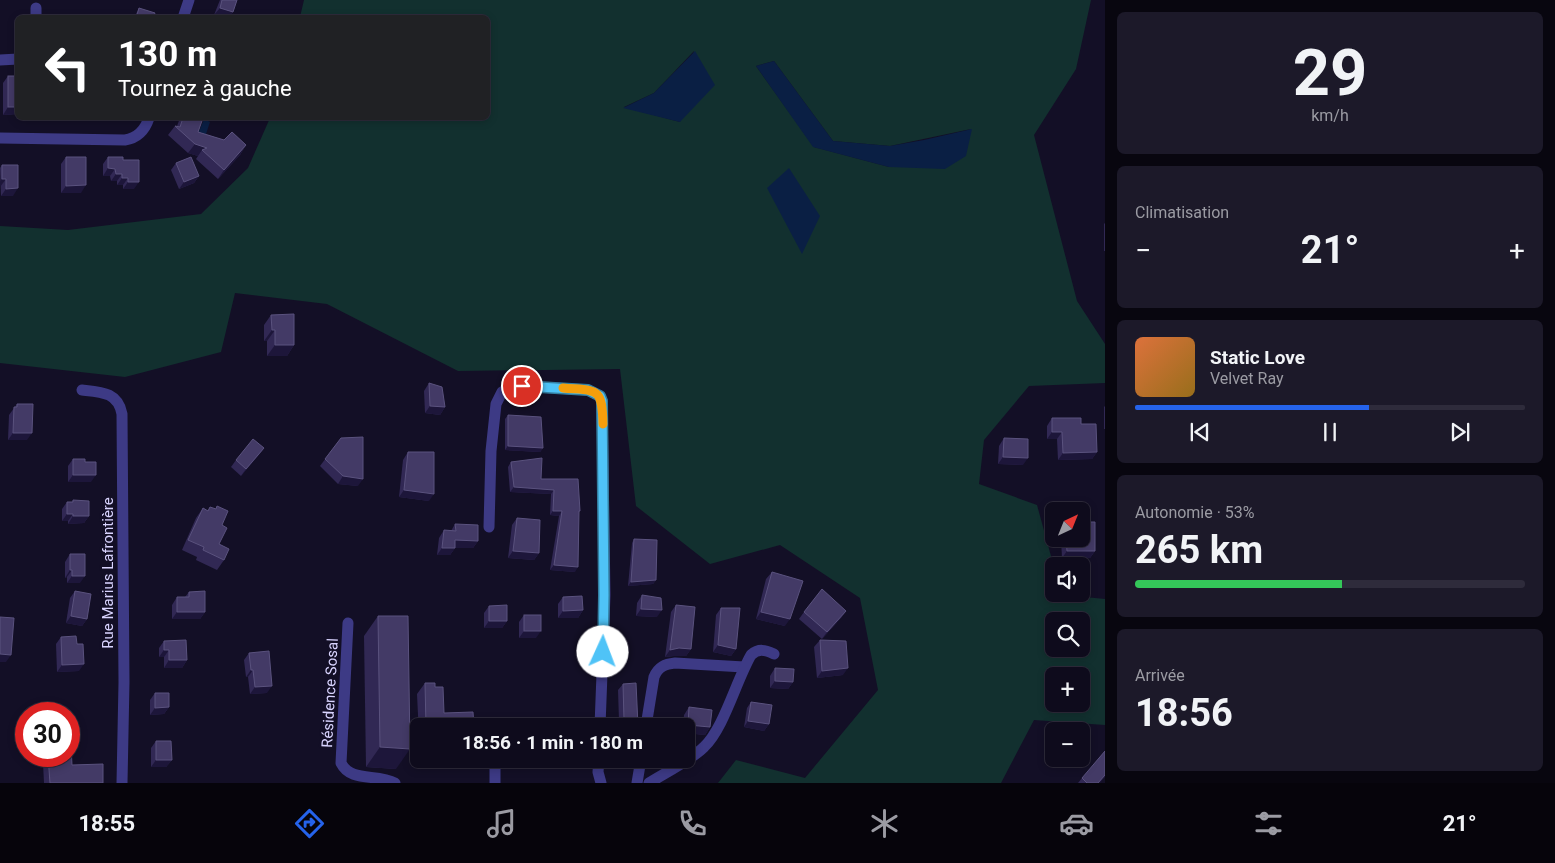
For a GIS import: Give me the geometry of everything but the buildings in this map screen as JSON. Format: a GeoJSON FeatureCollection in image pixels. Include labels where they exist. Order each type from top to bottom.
{"type":"FeatureCollection","features":[{"type":"Feature","properties":{"kind":"street"},"geometry":{"type":"LineString","coordinates":[[184,15],[189,0]]}},
{"type":"Feature","properties":{"kind":"street"},"geometry":{"type":"LineString","coordinates":[[0,60],[15,59]]}},
{"type":"Feature","properties":{"kind":"street"},"geometry":{"type":"LineString","coordinates":[[0,138],[125,140],[131,139],[140,133],[148,120]]}},
{"type":"Feature","properties":{"kind":"street"},"geometry":{"type":"LineString","coordinates":[[489,526],[491,451],[496,404],[502,392],[508,388],[522,386],[588,390],[600,396],[602,401],[604,595],[600,718]]}},
{"type":"Feature","properties":{"kind":"street","name":"Rue Marius Lafrontière"},"geometry":{"type":"LineString","coordinates":[[82,390],[100,392],[111,396],[118,403],[122,414],[124,682],[122,783]]}},
{"type":"Feature","properties":{"kind":"street","name":"Résidence Sosal"},"geometry":{"type":"LineString","coordinates":[[348,623],[341,763],[345,771],[355,778],[386,780],[395,783]]}},
{"type":"Feature","properties":{"kind":"street"},"geometry":{"type":"LineString","coordinates":[[649,783],[700,751],[709,743],[751,655],[755,651],[764,650],[774,654]]}},
{"type":"Feature","properties":{"kind":"street"},"geometry":{"type":"LineString","coordinates":[[647,718],[654,677],[664,665],[675,663],[744,667]]}},
{"type":"Feature","properties":{"kind":"street"},"geometry":{"type":"LineString","coordinates":[[495,783],[496,768]]}},
{"type":"Feature","properties":{"kind":"street"},"geometry":{"type":"LineString","coordinates":[[598,768],[601,783]]}},
{"type":"Feature","properties":{"kind":"street"},"geometry":{"type":"LineString","coordinates":[[637,783],[640,768]]}},
{"type":"Feature","properties":{"kind":"green space"},"geometry":{"type":"Polygon","coordinates":[[[304,0],[1091,0],[1076,69],[1034,135],[1077,301],[1105,344],[1105,383],[1029,386],[984,440],[979,484],[1037,505],[1045,534],[1045,548],[1049,548],[1051,557],[1045,557],[1045,602],[1090,602],[1090,598],[1105,599],[1105,725],[1090,724],[1090,722],[1034,720],[1001,783],[718,783],[736,760],[805,778],[878,690],[860,598],[780,545],[710,564],[636,506],[620,369],[458,371],[327,304],[235,293],[221,352],[125,377],[0,363],[0,226],[68,230],[201,214],[248,168],[269,120],[490,120],[490,15],[300,15],[304,0]],[[694,51],[654,93],[624,107],[680,122],[694,51]],[[774,61],[756,66],[814,147],[889,167],[971,129],[890,146],[833,141],[774,61]]]}},
{"type":"Feature","properties":{"kind":"water"},"geometry":{"type":"Polygon","coordinates":[[[695,51],[715,85],[680,122],[623,108],[654,93],[695,51]]]}},
{"type":"Feature","properties":{"kind":"water"},"geometry":{"type":"Polygon","coordinates":[[[774,61],[833,141],[890,146],[972,129],[966,156],[945,169],[889,167],[813,147],[756,66],[774,61]]]}},
{"type":"Feature","properties":{"kind":"water"},"geometry":{"type":"Polygon","coordinates":[[[204,120],[210,122],[205,137],[198,134],[204,120]]]}},
{"type":"Feature","properties":{"kind":"water"},"geometry":{"type":"Polygon","coordinates":[[[789,168],[820,216],[802,254],[767,188],[789,168]]]}},
{"type":"Feature","properties":{"kind":"slow traffic"},"geometry":{"type":"LineString","coordinates":[[563,388],[588,390],[600,396],[603,424]]}},
{"type":"Feature","properties":{"kind":"route"},"geometry":{"type":"LineString","coordinates":[[522,386],[588,390],[595,392],[602,401],[603,652]]}}]}
